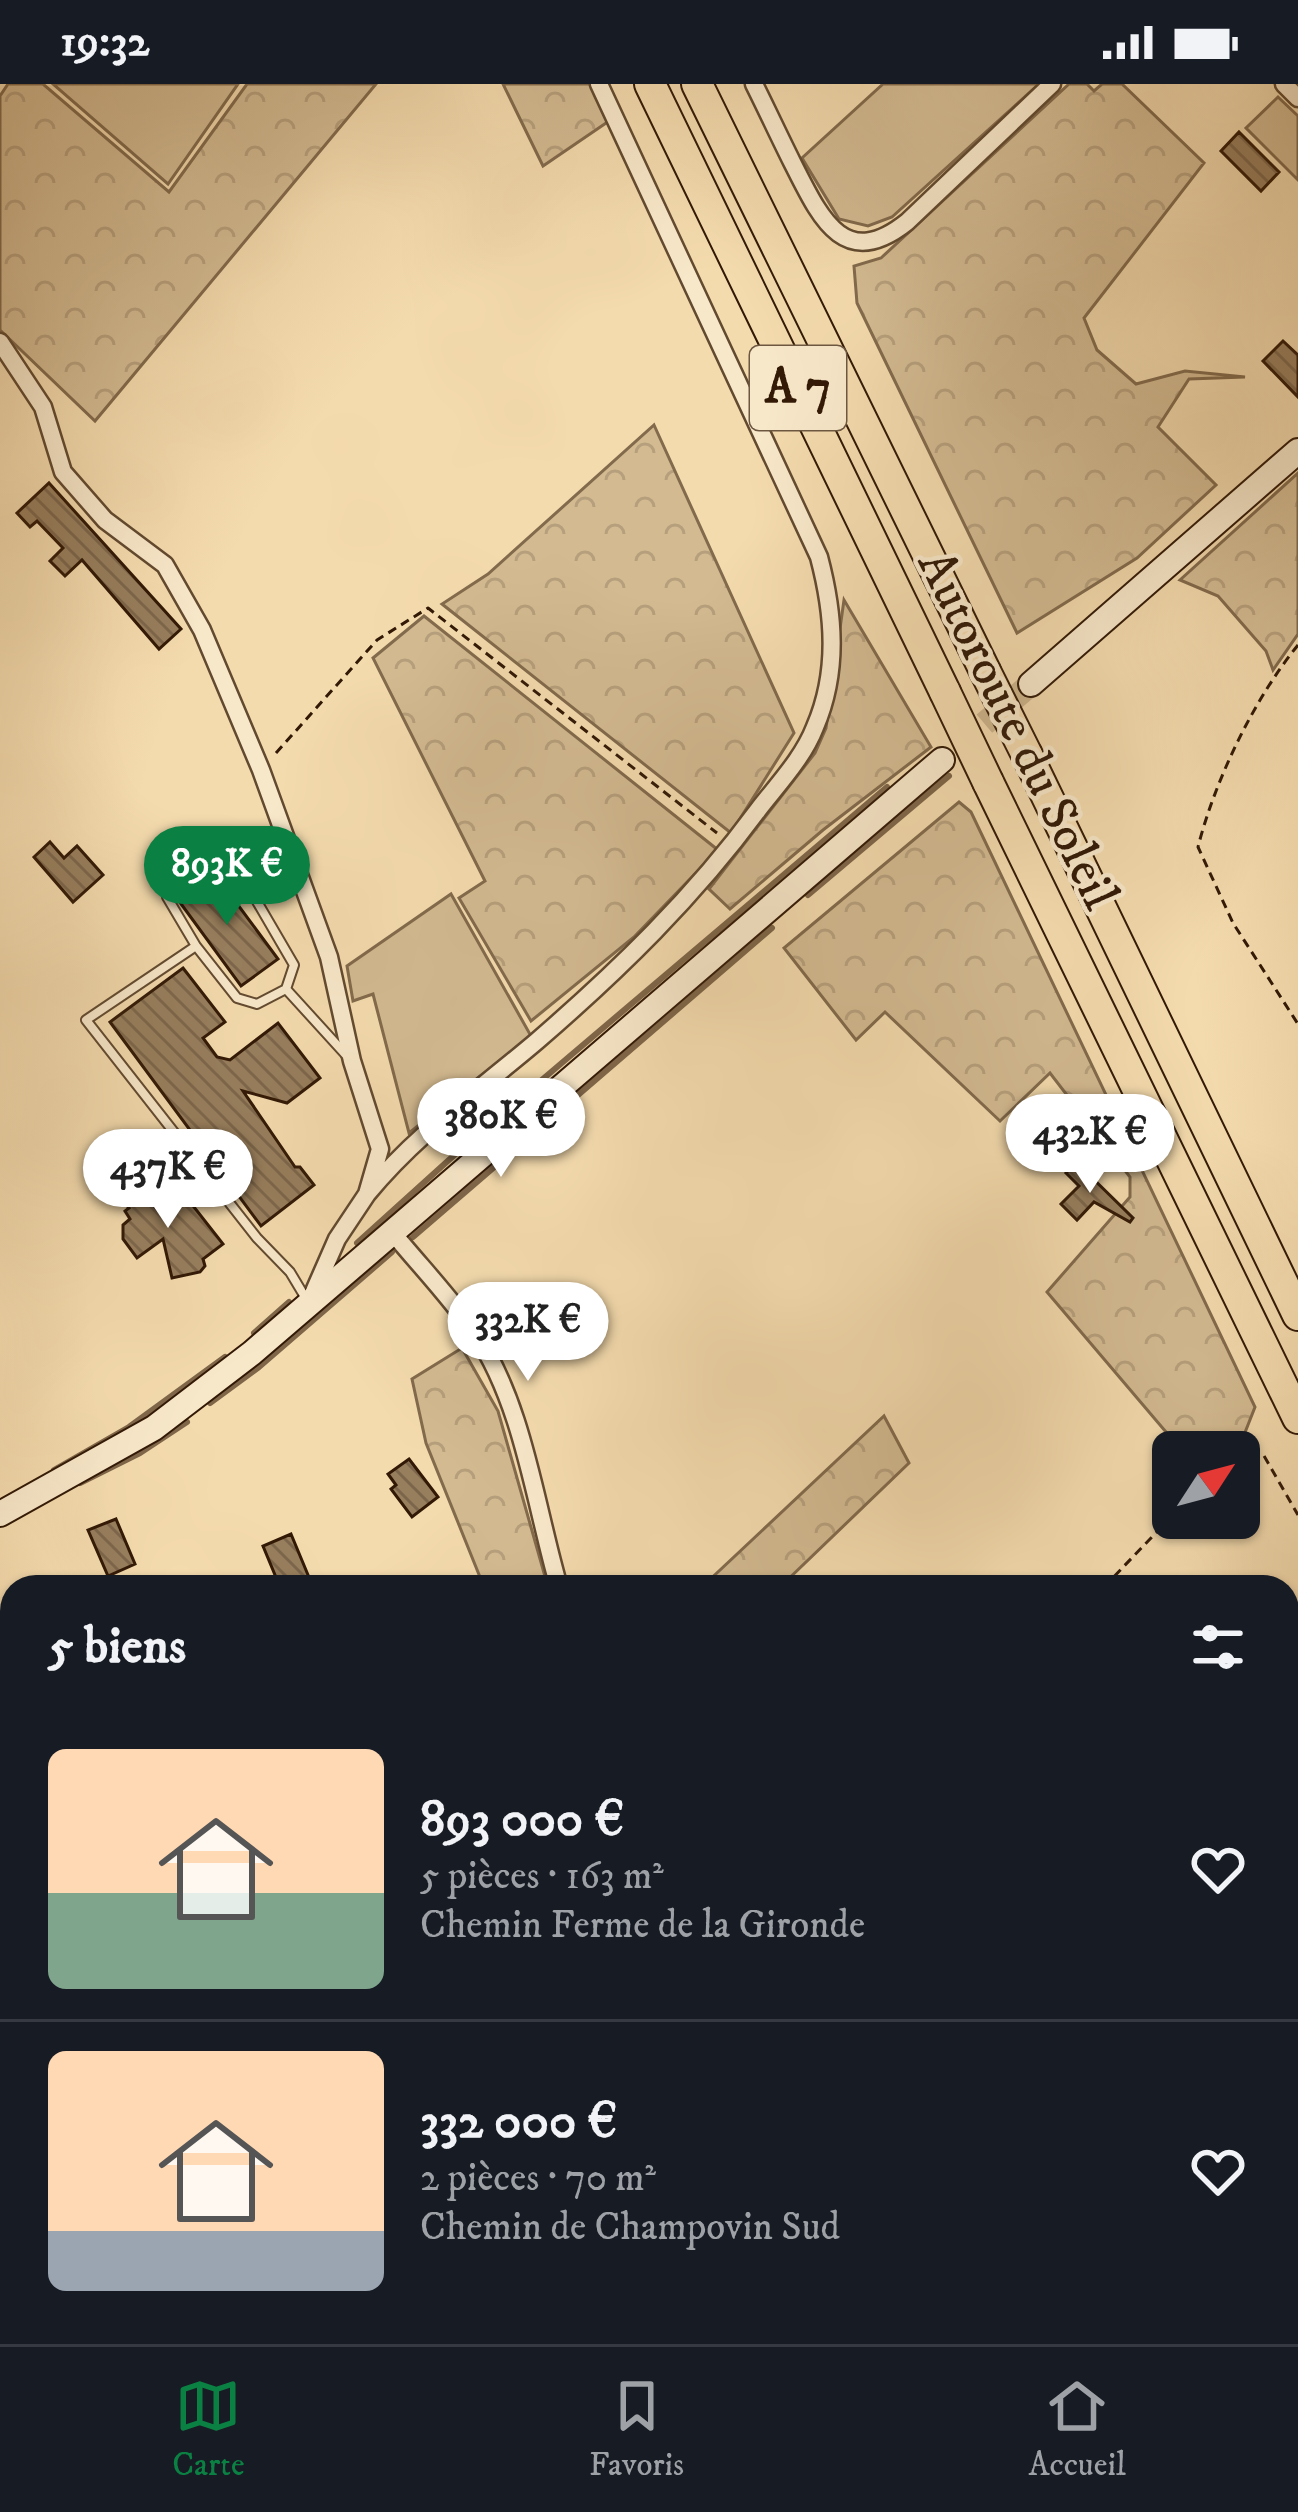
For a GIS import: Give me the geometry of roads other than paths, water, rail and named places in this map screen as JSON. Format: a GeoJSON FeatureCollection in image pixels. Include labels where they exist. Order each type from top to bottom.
{"type":"FeatureCollection","features":[{"type":"Feature","properties":{"kind":"highway","name":"Autoroute du Soleil"},"geometry":{"type":"LineString","coordinates":[[650,84],[1298,1418]]}},
{"type":"Feature","properties":{"kind":"highway","name":"Autoroute du Soleil"},"geometry":{"type":"LineString","coordinates":[[697,84],[1298,1315]]}},
{"type":"Feature","properties":{"kind":"main road"},"geometry":{"type":"LineString","coordinates":[[1030,684],[1298,451]]}},
{"type":"Feature","properties":{"kind":"main road"},"geometry":{"type":"LineString","coordinates":[[0,1514],[154,1428],[252,1354],[942,760]]}},
{"type":"Feature","properties":{"kind":"street"},"geometry":{"type":"LineString","coordinates":[[308,1303],[337,1239],[401,1152],[538,1040],[645,943],[733,845],[815,728],[824,696],[834,630],[819,557],[599,84]]}},
{"type":"Feature","properties":{"kind":"street"},"geometry":{"type":"LineString","coordinates":[[754,84],[817,210],[832,230],[850,242],[870,244],[908,222],[1052,84]]}},
{"type":"Feature","properties":{"kind":"street"},"geometry":{"type":"LineString","coordinates":[[1284,84],[1298,98]]}},
{"type":"Feature","properties":{"kind":"street"},"geometry":{"type":"LineString","coordinates":[[0,342],[43,407],[63,472],[105,520],[165,565],[202,630],[261,770],[329,957],[352,1061],[380,1149],[368,1194]]}},
{"type":"Feature","properties":{"kind":"street"},"geometry":{"type":"LineString","coordinates":[[393,1233],[475,1334],[495,1371],[557,1575]]}},
{"type":"Feature","properties":{"kind":"lane"},"geometry":{"type":"LineString","coordinates":[[217,848],[245,881],[293,965],[286,989],[257,1004],[236,998],[196,946],[167,897],[172,881],[217,848]]}},
{"type":"Feature","properties":{"kind":"lane"},"geometry":{"type":"LineString","coordinates":[[196,946],[86,1020],[257,1238],[290,1272],[308,1303]]}},
{"type":"Feature","properties":{"kind":"lane"},"geometry":{"type":"LineString","coordinates":[[286,989],[352,1061]]}},
{"type":"Feature","properties":{"kind":"waterway"},"geometry":{"type":"LineString","coordinates":[[808,895],[949,776]]}},
{"type":"Feature","properties":{"kind":"waterway"},"geometry":{"type":"LineString","coordinates":[[357,1243],[471,1140],[887,787]]}},
{"type":"Feature","properties":{"kind":"waterway"},"geometry":{"type":"LineString","coordinates":[[413,1237],[772,928]]}},
{"type":"Feature","properties":{"kind":"waterway"},"geometry":{"type":"LineString","coordinates":[[210,1403],[392,1252]]}},
{"type":"Feature","properties":{"kind":"waterway"},"geometry":{"type":"LineString","coordinates":[[254,1333],[289,1302]]}},
{"type":"Feature","properties":{"kind":"waterway"},"geometry":{"type":"LineString","coordinates":[[54,1470],[129,1427],[225,1357]]}},
{"type":"Feature","properties":{"kind":"waterway"},"geometry":{"type":"LineString","coordinates":[[80,1483],[140,1453],[187,1422]]}},
{"type":"Feature","properties":{"kind":"tunnel"},"geometry":{"type":"LineString","coordinates":[[957,747],[1031,684]]}}]}
